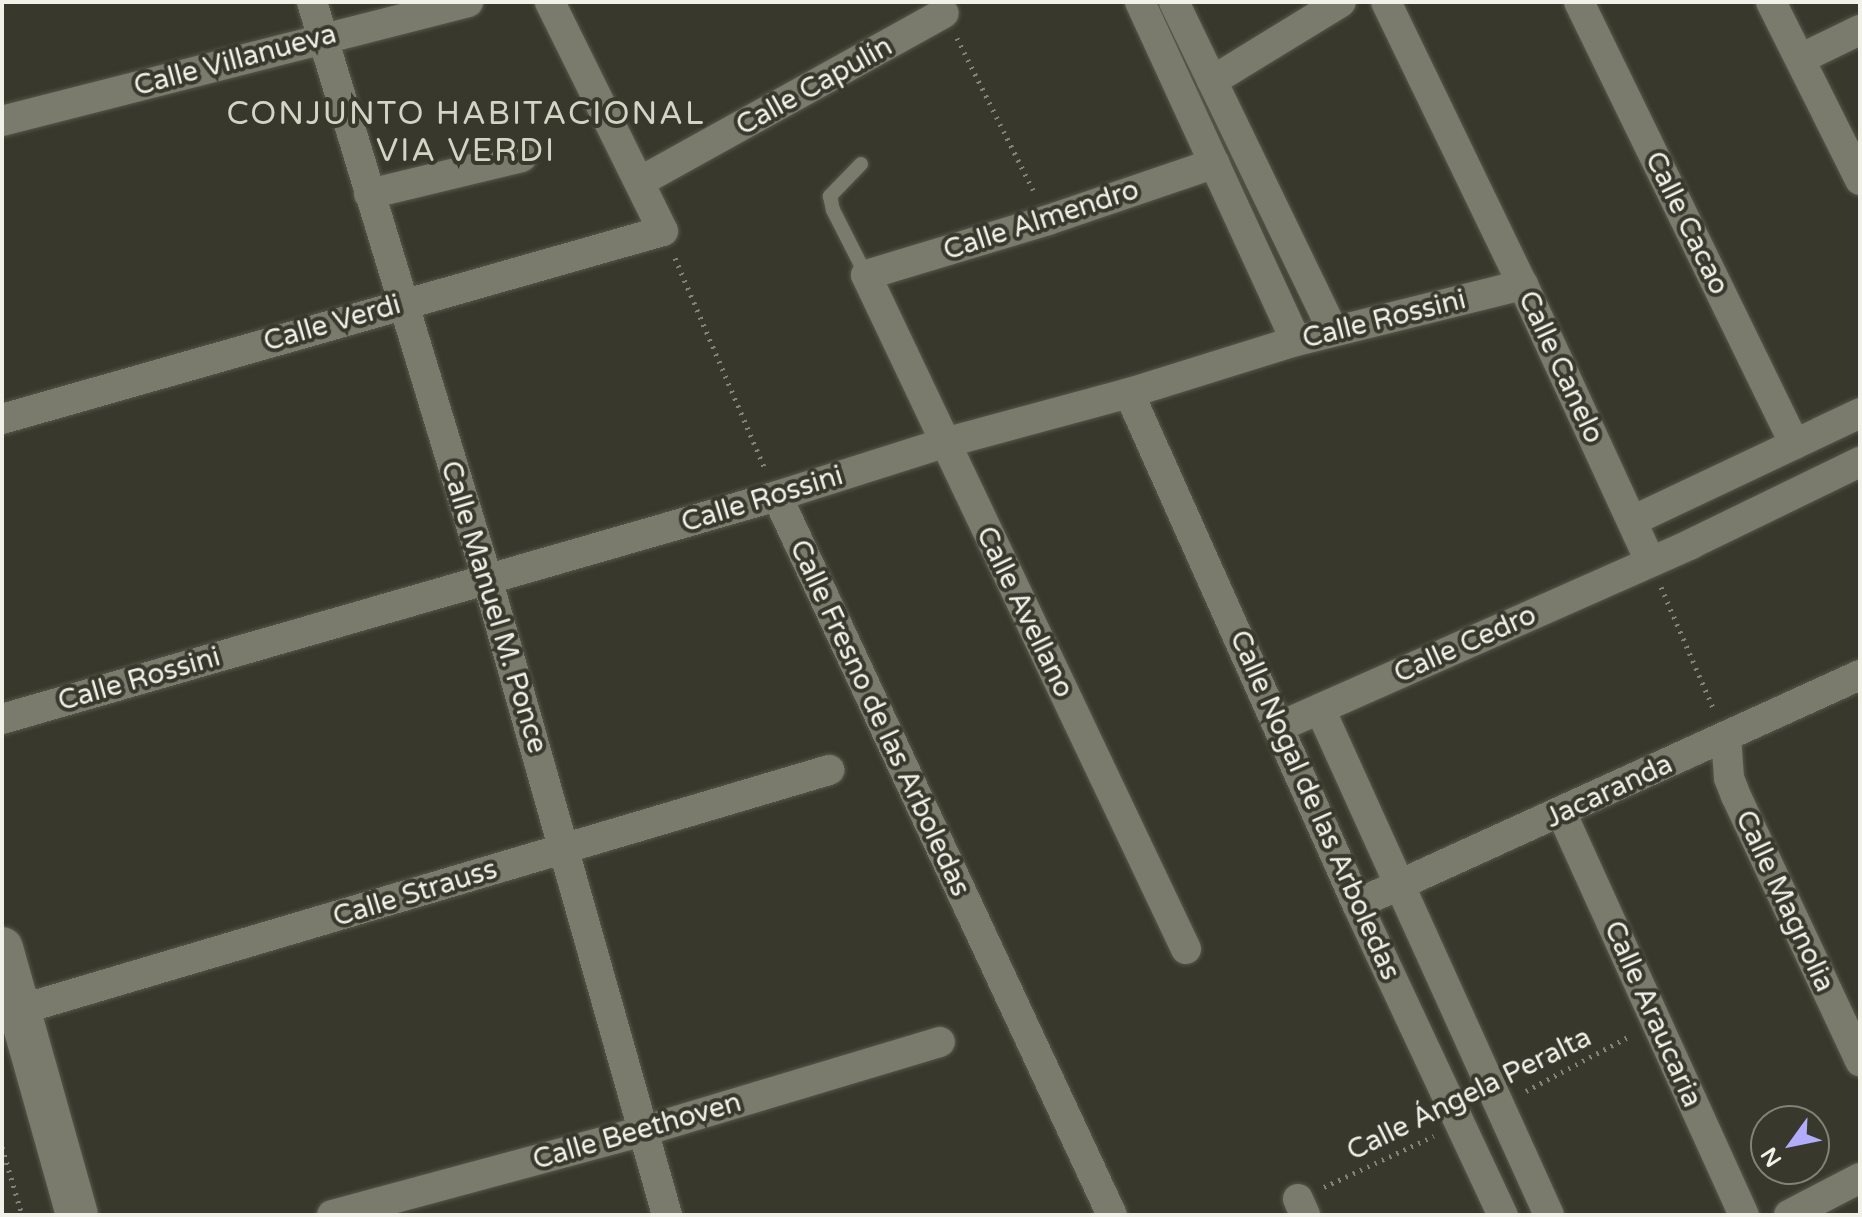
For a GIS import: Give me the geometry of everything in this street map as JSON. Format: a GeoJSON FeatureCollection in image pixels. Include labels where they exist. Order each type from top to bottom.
{"type":"FeatureCollection","features":[{"type":"Feature","properties":{"kind":"main road"},"geometry":{"type":"LineString","coordinates":[[2,948],[11,1013],[77,1215]]}},
{"type":"Feature","properties":{"kind":"street","name":"Calle Manuel M. Ponce"},"geometry":{"type":"LineString","coordinates":[[312,2],[487,578],[667,1215]]}},
{"type":"Feature","properties":{"kind":"street","name":"Calle Villanueva"},"geometry":{"type":"LineString","coordinates":[[2,121],[468,2]]}},
{"type":"Feature","properties":{"kind":"street"},"geometry":{"type":"LineString","coordinates":[[550,2],[663,231]]}},
{"type":"Feature","properties":{"kind":"street"},"geometry":{"type":"LineString","coordinates":[[1140,2],[1296,341]]}},
{"type":"Feature","properties":{"kind":"street"},"geometry":{"type":"LineString","coordinates":[[1174,2],[1333,331]]}},
{"type":"Feature","properties":{"kind":"street"},"geometry":{"type":"LineString","coordinates":[[1212,81],[1341,2]]}},
{"type":"Feature","properties":{"kind":"street","name":"Calle Canelo"},"geometry":{"type":"LineString","coordinates":[[1386,2],[1523,285],[1650,561]]}},
{"type":"Feature","properties":{"kind":"street","name":"Calle Cacao"},"geometry":{"type":"LineString","coordinates":[[1579,2],[1795,444]]}},
{"type":"Feature","properties":{"kind":"street"},"geometry":{"type":"LineString","coordinates":[[1771,2],[1860,180]]}},
{"type":"Feature","properties":{"kind":"street","name":"Calle Capulín"},"geometry":{"type":"LineString","coordinates":[[641,181],[944,13]]}},
{"type":"Feature","properties":{"kind":"street"},"geometry":{"type":"LineString","coordinates":[[1800,59],[1860,30]]}},
{"type":"Feature","properties":{"kind":"street"},"geometry":{"type":"LineString","coordinates":[[369,194],[522,157]]}},
{"type":"Feature","properties":{"kind":"street","name":"Calle Almendro"},"geometry":{"type":"LineString","coordinates":[[866,275],[1048,220],[1215,163]]}},
{"type":"Feature","properties":{"kind":"street","name":"Calle Verdi"},"geometry":{"type":"LineString","coordinates":[[2,419],[401,303],[663,231]]}},
{"type":"Feature","properties":{"kind":"street","name":"Calle Avellano"},"geometry":{"type":"LineString","coordinates":[[866,275],[1186,949]]}},
{"type":"Feature","properties":{"kind":"street","name":"Calle Rossini"},"geometry":{"type":"LineString","coordinates":[[2,719],[777,496],[944,443],[1129,393],[1296,341],[1523,285]]}},
{"type":"Feature","properties":{"kind":"street","name":"Calle Nogal de las Arboledas"},"geometry":{"type":"LineString","coordinates":[[1129,393],[1281,726],[1357,904],[1503,1215]]}},
{"type":"Feature","properties":{"kind":"street"},"geometry":{"type":"LineString","coordinates":[[1632,521],[1860,413]]}},
{"type":"Feature","properties":{"kind":"street","name":"Calle Cedro"},"geometry":{"type":"LineString","coordinates":[[1281,726],[1650,561],[1860,462]]}},
{"type":"Feature","properties":{"kind":"street","name":"Calle Fresno de las Arboledas"},"geometry":{"type":"LineString","coordinates":[[777,496],[1112,1215]]}},
{"type":"Feature","properties":{"kind":"street","name":"Jacaranda"},"geometry":{"type":"LineString","coordinates":[[1357,904],[1562,814],[1860,675]]}},
{"type":"Feature","properties":{"kind":"street","name":"Calle Nogal de las Arboledas"},"geometry":{"type":"LineString","coordinates":[[1320,709],[1549,1215]]}},
{"type":"Feature","properties":{"kind":"street","name":"Calle Magnolia"},"geometry":{"type":"LineString","coordinates":[[1726,736],[1729,778],[1736,796],[1860,1061]]}},
{"type":"Feature","properties":{"kind":"street","name":"Calle Strauss"},"geometry":{"type":"LineString","coordinates":[[11,1013],[829,770]]}},
{"type":"Feature","properties":{"kind":"street","name":"Calle Araucaria"},"geometry":{"type":"LineString","coordinates":[[1562,814],[1744,1215]]}},
{"type":"Feature","properties":{"kind":"street","name":"Calle Beethoven"},"geometry":{"type":"LineString","coordinates":[[332,1215],[643,1131],[940,1042]]}},
{"type":"Feature","properties":{"kind":"street"},"geometry":{"type":"LineString","coordinates":[[1789,1215],[1860,1178]]}},
{"type":"Feature","properties":{"kind":"lane"},"geometry":{"type":"LineString","coordinates":[[861,164],[830,196],[833,210],[866,275]]}},
{"type":"Feature","properties":{"kind":"path"},"geometry":{"type":"LineString","coordinates":[[944,13],[1048,220]]}},
{"type":"Feature","properties":{"kind":"path"},"geometry":{"type":"LineString","coordinates":[[663,231],[777,496]]}},
{"type":"Feature","properties":{"kind":"path"},"geometry":{"type":"LineString","coordinates":[[1650,561],[1726,736]]}},
{"type":"Feature","properties":{"kind":"path","name":"Calle Ángela Peralta"},"geometry":{"type":"LineString","coordinates":[[1498,1105],[1656,1023]]}},
{"type":"Feature","properties":{"kind":"path","name":"Calle Ángela Peralta"},"geometry":{"type":"LineString","coordinates":[[1302,1207],[1460,1124]]}},
{"type":"Feature","properties":{"kind":"path"},"geometry":{"type":"LineString","coordinates":[[2,1147],[22,1215]]}},
{"type":"Feature","properties":{"kind":"district","name":"CONJUNTO HABITACIONAL VIA VERDI"},"geometry":{"type":"Point","coordinates":[466,134]}}]}
